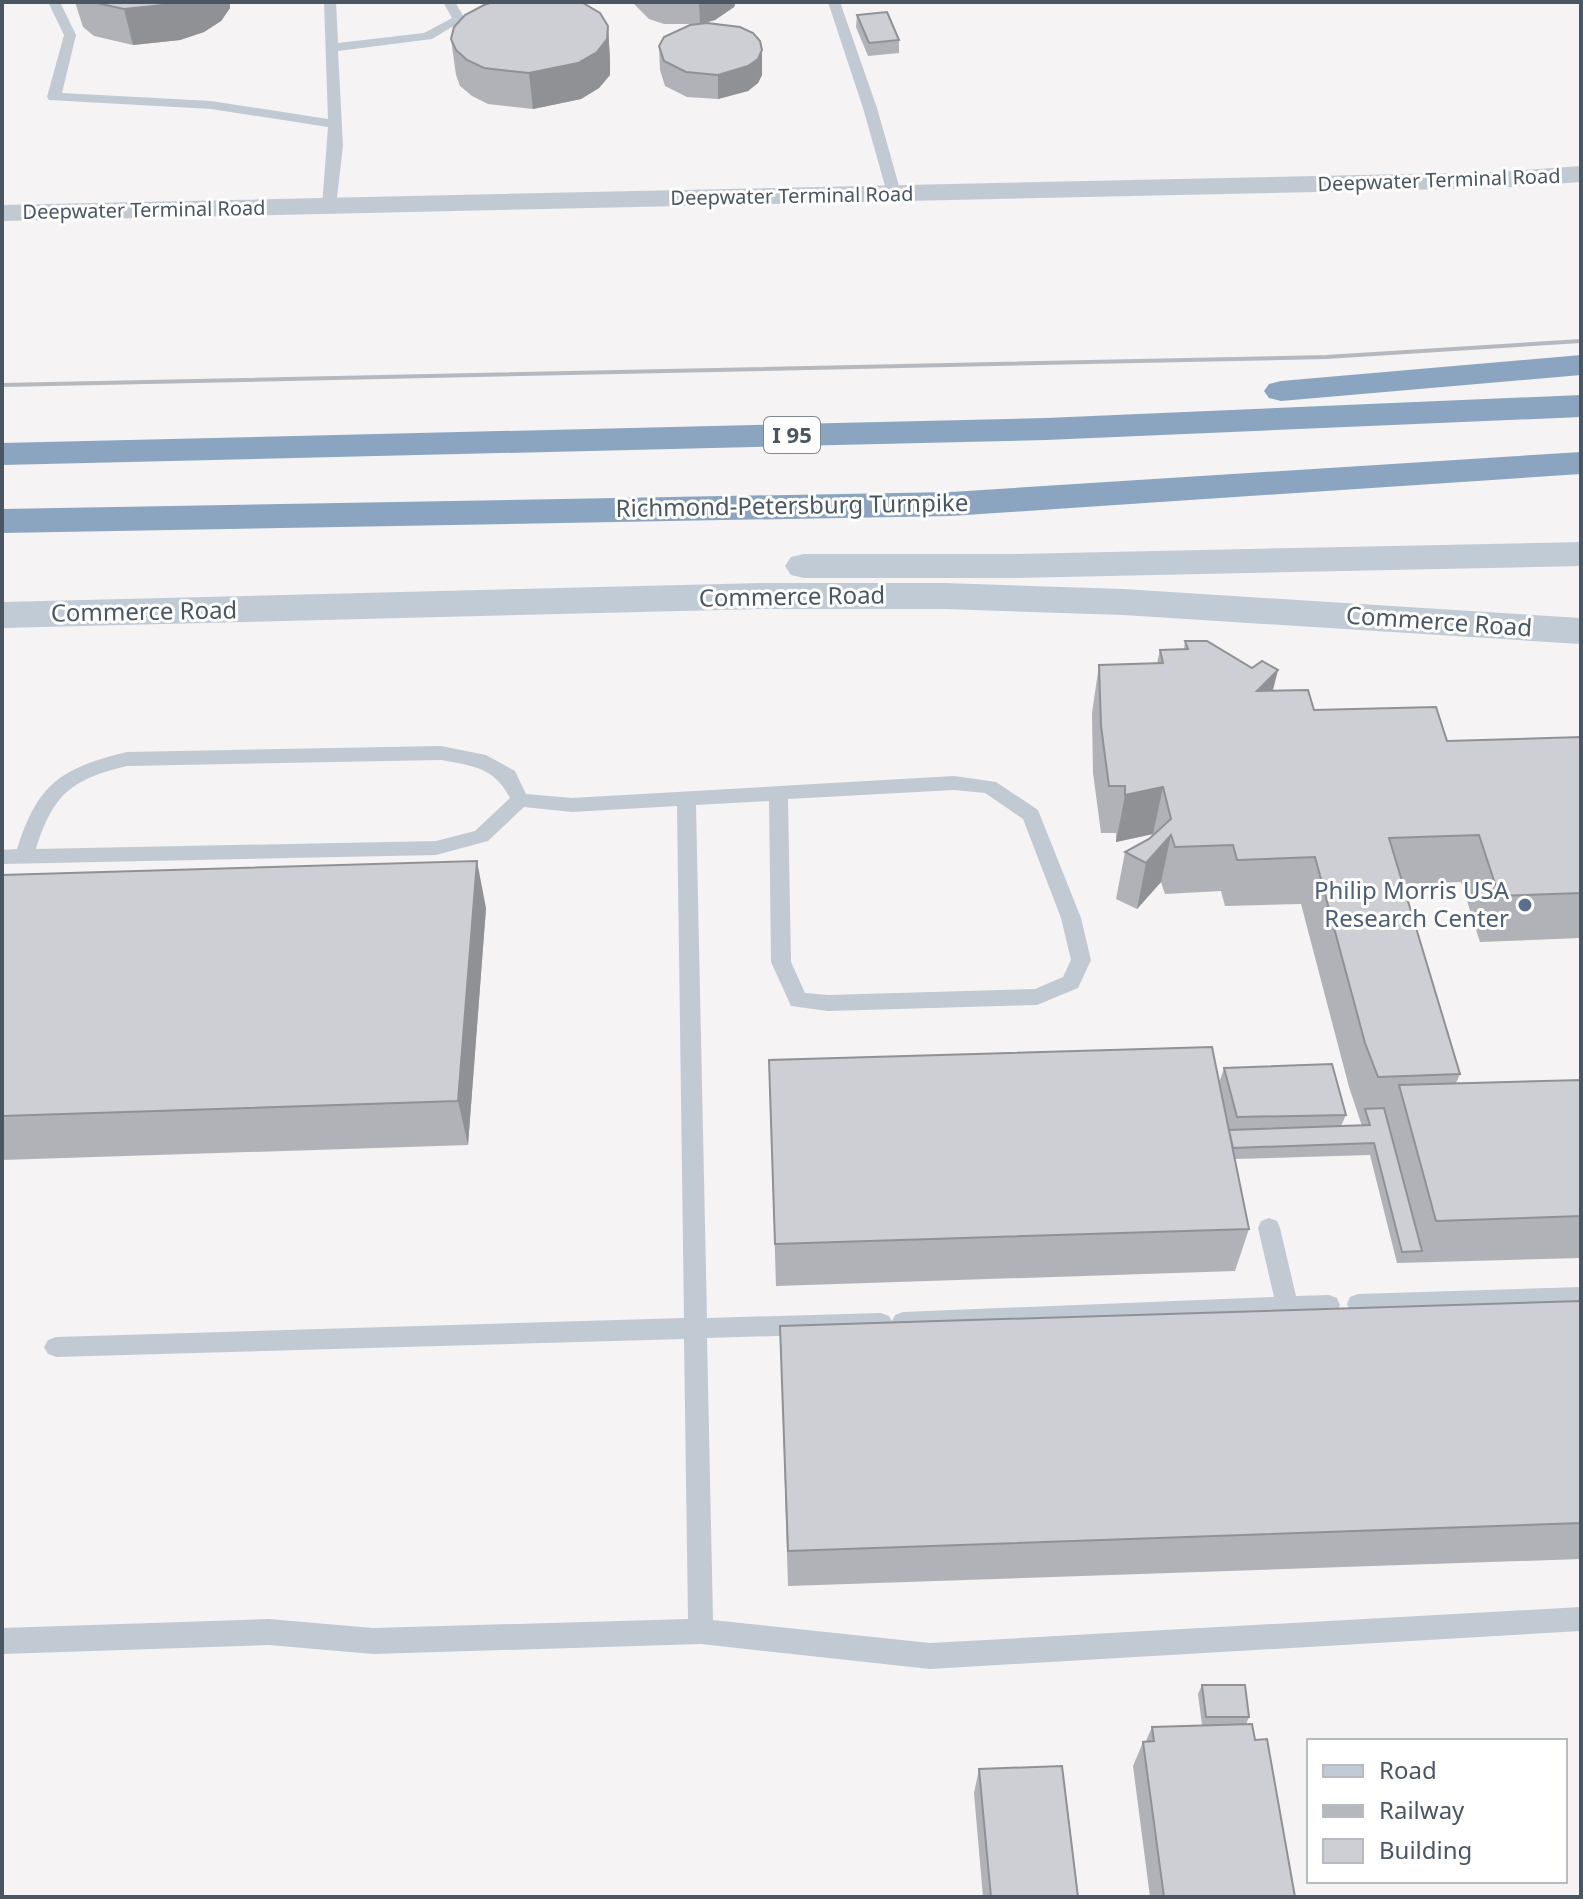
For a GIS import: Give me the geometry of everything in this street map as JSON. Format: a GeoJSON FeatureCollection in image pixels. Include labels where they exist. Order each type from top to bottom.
{"type":"FeatureCollection","features":[{"type":"Feature","properties":{"kind":"highway"},"geometry":{"type":"LineString","coordinates":[[581,441],[1290,390],[1581,365]]}},
{"type":"Feature","properties":{"kind":"highway","name":"I 95"},"geometry":{"type":"LineString","coordinates":[[2,454],[1046,429],[1581,406]]}},
{"type":"Feature","properties":{"kind":"highway","name":"Richmond-Petersburg Turnpike"},"geometry":{"type":"LineString","coordinates":[[2,521],[951,504],[1581,463]]}},
{"type":"Feature","properties":{"kind":"main road","name":"Commerce Road"},"geometry":{"type":"LineString","coordinates":[[2,585],[860,565],[1029,566],[1581,554]]}},
{"type":"Feature","properties":{"kind":"main road","name":"Commerce Road"},"geometry":{"type":"LineString","coordinates":[[2,615],[762,596],[945,596],[1137,603],[1581,631]]}},
{"type":"Feature","properties":{"kind":"street","name":"Deepwater Terminal Road"},"geometry":{"type":"LineString","coordinates":[[2,213],[1496,180],[1581,174]]}},
{"type":"Feature","properties":{"kind":"lane"},"geometry":{"type":"LineString","coordinates":[[54,2],[70,35],[54,97],[211,105],[335,124]]}},
{"type":"Feature","properties":{"kind":"lane"},"geometry":{"type":"LineString","coordinates":[[329,206],[336,146],[330,2]]}},
{"type":"Feature","properties":{"kind":"lane"},"geometry":{"type":"LineString","coordinates":[[333,48],[427,36],[459,19],[449,2]]}},
{"type":"Feature","properties":{"kind":"lane"},"geometry":{"type":"LineString","coordinates":[[834,2],[870,108],[894,193]]}},
{"type":"Feature","properties":{"kind":"lane"},"geometry":{"type":"LineString","coordinates":[[24,857],[36,815],[51,791],[86,768],[127,759],[441,753],[479,760],[508,776],[520,800]]}},
{"type":"Feature","properties":{"kind":"lane"},"geometry":{"type":"LineString","coordinates":[[2,857],[436,848],[481,836],[520,800],[572,805],[686,797],[954,783],[989,787],[1031,815],[1071,918],[1081,960],[1071,982],[1037,997],[828,1003],[798,1000],[781,962],[778,793]]}},
{"type":"Feature","properties":{"kind":"lane"},"geometry":{"type":"LineString","coordinates":[[686,797],[701,1631]]}},
{"type":"Feature","properties":{"kind":"lane"},"geometry":{"type":"LineString","coordinates":[[1269,1228],[1287,1306]]}},
{"type":"Feature","properties":{"kind":"lane"},"geometry":{"type":"LineString","coordinates":[[1358,1304],[1581,1297]]}},
{"type":"Feature","properties":{"kind":"lane"},"geometry":{"type":"LineString","coordinates":[[56,1347],[892,1323],[1329,1305]]}},
{"type":"Feature","properties":{"kind":"lane"},"geometry":{"type":"LineString","coordinates":[[2,1641],[269,1632],[373,1641],[701,1631],[930,1656],[1581,1619]]}},
{"type":"Feature","properties":{"kind":"building"},"geometry":{"type":"Polygon","coordinates":[[[92,2],[179,2],[124,9],[92,2]]]}},
{"type":"Feature","properties":{"kind":"building"},"geometry":{"type":"Polygon","coordinates":[[[493,2],[583,3],[600,13],[608,26],[607,39],[597,52],[578,63],[529,73],[484,68],[467,60],[456,50],[451,39],[454,27],[465,15],[493,2]]]}},
{"type":"Feature","properties":{"kind":"building"},"geometry":{"type":"Polygon","coordinates":[[[887,12],[899,40],[869,43],[857,15],[887,12]]]}},
{"type":"Feature","properties":{"kind":"building"},"geometry":{"type":"Polygon","coordinates":[[[707,23],[740,27],[753,33],[760,41],[762,50],[758,59],[748,66],[718,75],[686,72],[664,61],[659,46],[664,37],[690,25],[707,23]]]}},
{"type":"Feature","properties":{"kind":"building","name":"Philip Morris USA Research Center"},"geometry":{"type":"Polygon","coordinates":[[[1185,641],[1207,641],[1252,668],[1262,661],[1278,670],[1257,691],[1308,690],[1314,710],[1436,707],[1447,741],[1581,737],[1581,893],[1499,896],[1479,835],[1389,838],[1460,1074],[1378,1077],[1365,1043],[1315,857],[1237,860],[1233,845],[1175,847],[1171,835],[1146,863],[1125,852],[1149,839],[1171,819],[1163,787],[1125,795],[1125,786],[1109,786],[1101,726],[1099,665],[1163,663],[1160,650],[1188,649],[1185,641]]]}},
{"type":"Feature","properties":{"kind":"building"},"geometry":{"type":"Polygon","coordinates":[[[477,861],[458,1101],[2,1116],[2,875],[477,861]]]}},
{"type":"Feature","properties":{"kind":"building"},"geometry":{"type":"Polygon","coordinates":[[[1212,1047],[1249,1229],[775,1244],[769,1060],[1212,1047]]]}},
{"type":"Feature","properties":{"kind":"building"},"geometry":{"type":"Polygon","coordinates":[[[1332,1064],[1346,1115],[1237,1117],[1224,1068],[1332,1064]]]}},
{"type":"Feature","properties":{"kind":"building"},"geometry":{"type":"Polygon","coordinates":[[[1581,1080],[1581,1216],[1436,1221],[1399,1085],[1581,1080]]]}},
{"type":"Feature","properties":{"kind":"building"},"geometry":{"type":"Polygon","coordinates":[[[1384,1108],[1422,1251],[1402,1252],[1374,1143],[1233,1148],[1229,1130],[1370,1125],[1365,1109],[1384,1108]]]}},
{"type":"Feature","properties":{"kind":"building"},"geometry":{"type":"Polygon","coordinates":[[[1581,1301],[1581,1523],[788,1551],[780,1326],[1581,1301]]]}},
{"type":"Feature","properties":{"kind":"building"},"geometry":{"type":"Polygon","coordinates":[[[1202,1685],[1245,1685],[1249,1717],[1206,1717],[1202,1685]]]}},
{"type":"Feature","properties":{"kind":"building"},"geometry":{"type":"Polygon","coordinates":[[[1252,1724],[1255,1740],[1267,1739],[1295,1897],[1164,1897],[1143,1742],[1154,1741],[1152,1727],[1252,1724]]]}},
{"type":"Feature","properties":{"kind":"building"},"geometry":{"type":"Polygon","coordinates":[[[1062,1766],[1078,1897],[991,1897],[979,1769],[1062,1766]]]}},
{"type":"Feature","properties":{"kind":"railway"},"geometry":{"type":"LineString","coordinates":[[2,385],[1326,357],[1581,341]]}},
{"type":"Feature","properties":{"kind":"place","name":"Philip Morris USA Research Center"},"geometry":{"type":"Point","coordinates":[1525,905]}}]}
